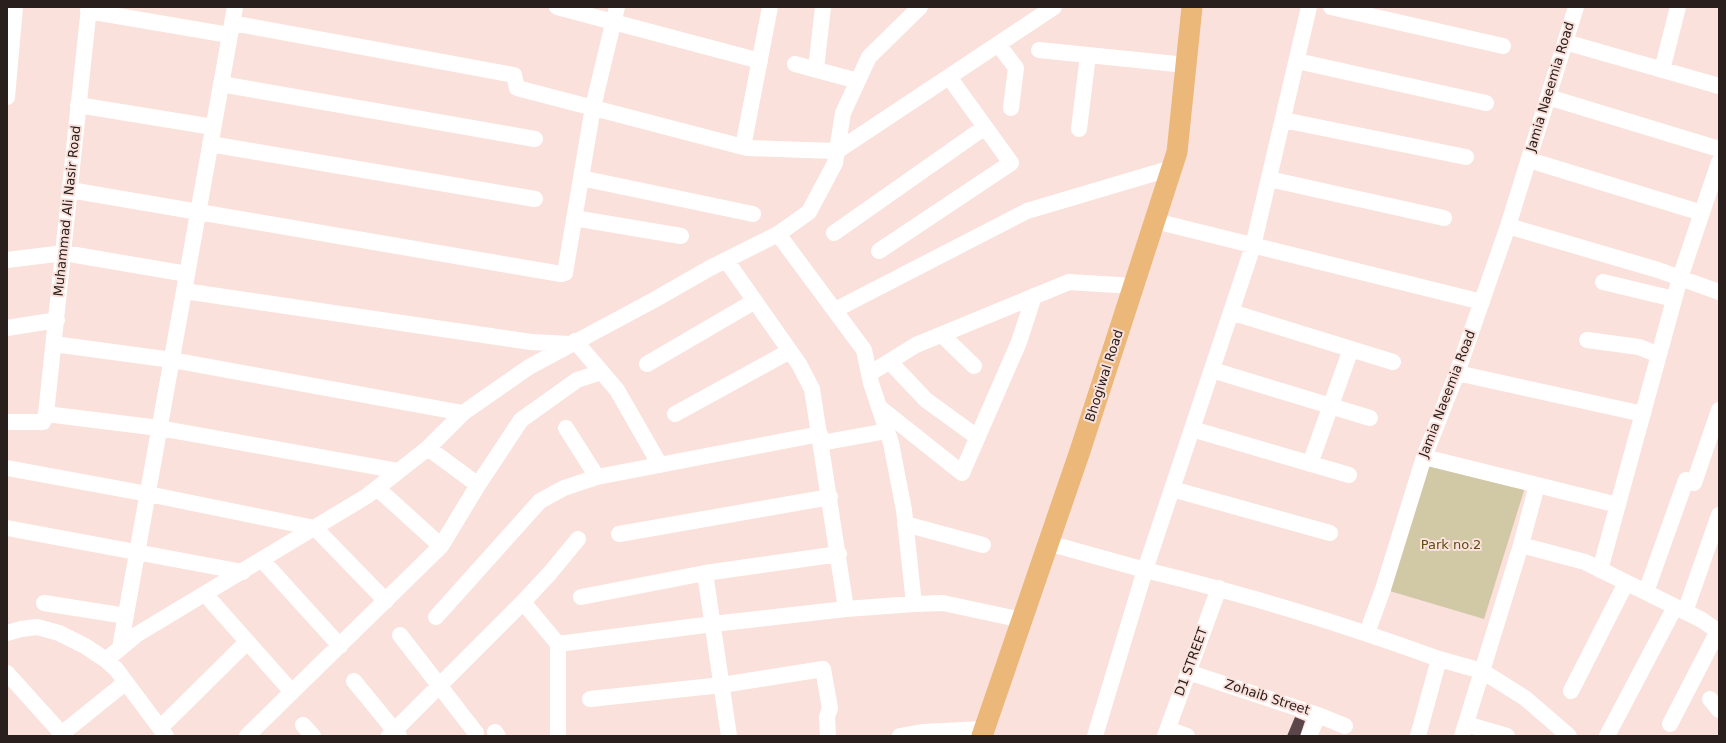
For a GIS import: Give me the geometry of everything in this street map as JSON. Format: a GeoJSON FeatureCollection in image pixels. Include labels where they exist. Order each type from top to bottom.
{"type":"FeatureCollection","features":[{"type":"Feature","properties":{"kind":"main road","name":"Bhogiwal Road"},"geometry":{"type":"LineString","coordinates":[[983,732],[1080,451],[1178,152],[1192,7]]}},
{"type":"Feature","properties":{"kind":"street"},"geometry":{"type":"LineString","coordinates":[[7,97],[15,7]]}},
{"type":"Feature","properties":{"kind":"street"},"geometry":{"type":"LineString","coordinates":[[120,648],[234,7]]}},
{"type":"Feature","properties":{"kind":"street"},"geometry":{"type":"LineString","coordinates":[[557,7],[615,15],[760,61]]}},
{"type":"Feature","properties":{"kind":"street"},"geometry":{"type":"LineString","coordinates":[[743,147],[770,7]]}},
{"type":"Feature","properties":{"kind":"street"},"geometry":{"type":"LineString","coordinates":[[816,69],[823,7]]}},
{"type":"Feature","properties":{"kind":"street"},"geometry":{"type":"LineString","coordinates":[[106,660],[136,636],[315,528],[377,488],[428,448],[463,413],[529,367],[726,260],[778,234],[809,212],[835,163],[843,113],[869,57],[920,7]]}},
{"type":"Feature","properties":{"kind":"street"},"geometry":{"type":"LineString","coordinates":[[89,9],[231,29],[514,75],[518,88],[743,147],[837,151],[1054,7]]}},
{"type":"Feature","properties":{"kind":"street"},"geometry":{"type":"LineString","coordinates":[[1095,736],[1145,570],[1253,246],[1309,7]]}},
{"type":"Feature","properties":{"kind":"street"},"geometry":{"type":"LineString","coordinates":[[1331,7],[1503,46]]}},
{"type":"Feature","properties":{"kind":"street","name":"Jamia Naeemia Road"},"geometry":{"type":"LineString","coordinates":[[1367,633],[1383,589],[1424,457],[1457,373],[1508,226],[1576,7]]}},
{"type":"Feature","properties":{"kind":"street"},"geometry":{"type":"LineString","coordinates":[[1662,70],[1678,7]]}},
{"type":"Feature","properties":{"kind":"street","name":"Muhammad Ali Nasir Road"},"geometry":{"type":"LineString","coordinates":[[46,414],[89,9]]}},
{"type":"Feature","properties":{"kind":"street"},"geometry":{"type":"LineString","coordinates":[[70,190],[561,274],[565,273],[593,107],[615,15]]}},
{"type":"Feature","properties":{"kind":"street"},"geometry":{"type":"LineString","coordinates":[[1565,42],[1719,86]]}},
{"type":"Feature","properties":{"kind":"street"},"geometry":{"type":"LineString","coordinates":[[998,44],[1016,68],[1012,108]]}},
{"type":"Feature","properties":{"kind":"street"},"geometry":{"type":"LineString","coordinates":[[1039,50],[1186,66]]}},
{"type":"Feature","properties":{"kind":"street"},"geometry":{"type":"LineString","coordinates":[[1078,129],[1088,55]]}},
{"type":"Feature","properties":{"kind":"street"},"geometry":{"type":"LineString","coordinates":[[1297,61],[1486,103]]}},
{"type":"Feature","properties":{"kind":"street"},"geometry":{"type":"LineString","coordinates":[[795,64],[858,81]]}},
{"type":"Feature","properties":{"kind":"street"},"geometry":{"type":"LineString","coordinates":[[878,251],[1011,163],[948,77]]}},
{"type":"Feature","properties":{"kind":"street"},"geometry":{"type":"LineString","coordinates":[[221,84],[534,139]]}},
{"type":"Feature","properties":{"kind":"street"},"geometry":{"type":"LineString","coordinates":[[1548,98],[1719,149]]}},
{"type":"Feature","properties":{"kind":"street"},"geometry":{"type":"LineString","coordinates":[[78,105],[213,127]]}},
{"type":"Feature","properties":{"kind":"street"},"geometry":{"type":"LineString","coordinates":[[1283,120],[1466,157]]}},
{"type":"Feature","properties":{"kind":"street"},"geometry":{"type":"LineString","coordinates":[[834,233],[985,127]]}},
{"type":"Feature","properties":{"kind":"street"},"geometry":{"type":"LineString","coordinates":[[210,144],[535,199]]}},
{"type":"Feature","properties":{"kind":"street"},"geometry":{"type":"LineString","coordinates":[[1529,160],[1702,213]]}},
{"type":"Feature","properties":{"kind":"street"},"geometry":{"type":"LineString","coordinates":[[1600,570],[1680,278],[1719,162]]}},
{"type":"Feature","properties":{"kind":"street"},"geometry":{"type":"LineString","coordinates":[[836,310],[1027,211],[1172,168]]}},
{"type":"Feature","properties":{"kind":"street"},"geometry":{"type":"LineString","coordinates":[[581,178],[753,214]]}},
{"type":"Feature","properties":{"kind":"street"},"geometry":{"type":"LineString","coordinates":[[1269,179],[1444,218]]}},
{"type":"Feature","properties":{"kind":"street"},"geometry":{"type":"LineString","coordinates":[[574,218],[681,236]]}},
{"type":"Feature","properties":{"kind":"street"},"geometry":{"type":"LineString","coordinates":[[1155,221],[1482,302]]}},
{"type":"Feature","properties":{"kind":"street"},"geometry":{"type":"LineString","coordinates":[[1508,226],[1658,270],[1719,292]]}},
{"type":"Feature","properties":{"kind":"street"},"geometry":{"type":"LineString","coordinates":[[778,234],[836,310],[864,350],[869,374],[891,442],[906,524],[914,604]]}},
{"type":"Feature","properties":{"kind":"street"},"geometry":{"type":"LineString","coordinates":[[7,260],[64,254],[187,274]]}},
{"type":"Feature","properties":{"kind":"street"},"geometry":{"type":"LineString","coordinates":[[726,260],[790,351],[812,389],[846,609]]}},
{"type":"Feature","properties":{"kind":"street"},"geometry":{"type":"LineString","coordinates":[[869,374],[916,345],[1069,282],[1134,286]]}},
{"type":"Feature","properties":{"kind":"street"},"geometry":{"type":"LineString","coordinates":[[1603,282],[1674,299]]}},
{"type":"Feature","properties":{"kind":"street"},"geometry":{"type":"LineString","coordinates":[[184,292],[531,342],[573,343],[602,372],[617,390],[660,465]]}},
{"type":"Feature","properties":{"kind":"street"},"geometry":{"type":"LineString","coordinates":[[879,407],[962,472],[1019,342],[1034,296]]}},
{"type":"Feature","properties":{"kind":"street"},"geometry":{"type":"LineString","coordinates":[[647,364],[755,301]]}},
{"type":"Feature","properties":{"kind":"street"},"geometry":{"type":"LineString","coordinates":[[1231,312],[1392,362]]}},
{"type":"Feature","properties":{"kind":"street"},"geometry":{"type":"LineString","coordinates":[[7,328],[57,320]]}},
{"type":"Feature","properties":{"kind":"street"},"geometry":{"type":"LineString","coordinates":[[942,334],[974,366]]}},
{"type":"Feature","properties":{"kind":"street"},"geometry":{"type":"LineString","coordinates":[[1587,340],[1639,347],[1659,355]]}},
{"type":"Feature","properties":{"kind":"street"},"geometry":{"type":"LineString","coordinates":[[54,344],[172,360],[463,413]]}},
{"type":"Feature","properties":{"kind":"street"},"geometry":{"type":"LineString","coordinates":[[1310,464],[1351,349]]}},
{"type":"Feature","properties":{"kind":"street"},"geometry":{"type":"LineString","coordinates":[[675,414],[790,351]]}},
{"type":"Feature","properties":{"kind":"street"},"geometry":{"type":"LineString","coordinates":[[890,362],[926,400],[977,437]]}},
{"type":"Feature","properties":{"kind":"street"},"geometry":{"type":"LineString","coordinates":[[1212,370],[1370,418]]}},
{"type":"Feature","properties":{"kind":"street"},"geometry":{"type":"LineString","coordinates":[[247,736],[441,546],[478,485],[521,420],[577,380],[602,372]]}},
{"type":"Feature","properties":{"kind":"street"},"geometry":{"type":"LineString","coordinates":[[1457,373],[1643,414]]}},
{"type":"Feature","properties":{"kind":"street"},"geometry":{"type":"LineString","coordinates":[[1646,592],[1686,480],[1694,483],[1719,410]]}},
{"type":"Feature","properties":{"kind":"street"},"geometry":{"type":"LineString","coordinates":[[7,422],[43,422],[46,414],[159,428],[399,470]]}},
{"type":"Feature","properties":{"kind":"street"},"geometry":{"type":"LineString","coordinates":[[566,428],[597,477]]}},
{"type":"Feature","properties":{"kind":"street"},"geometry":{"type":"LineString","coordinates":[[1192,429],[1349,475]]}},
{"type":"Feature","properties":{"kind":"street"},"geometry":{"type":"LineString","coordinates":[[436,617],[540,501],[564,488],[597,477],[660,465],[820,439],[887,431]]}},
{"type":"Feature","properties":{"kind":"street"},"geometry":{"type":"LineString","coordinates":[[428,448],[478,485]]}},
{"type":"Feature","properties":{"kind":"street"},"geometry":{"type":"LineString","coordinates":[[1424,457],[1618,505]]}},
{"type":"Feature","properties":{"kind":"street"},"geometry":{"type":"LineString","coordinates":[[7,468],[148,494],[315,528],[386,601]]}},
{"type":"Feature","properties":{"kind":"street"},"geometry":{"type":"LineString","coordinates":[[1507,736],[1464,730],[1521,545],[1536,485]]}},
{"type":"Feature","properties":{"kind":"street"},"geometry":{"type":"LineString","coordinates":[[377,488],[441,546]]}},
{"type":"Feature","properties":{"kind":"street"},"geometry":{"type":"LineString","coordinates":[[1172,489],[1330,533]]}},
{"type":"Feature","properties":{"kind":"street"},"geometry":{"type":"LineString","coordinates":[[618,534],[830,498]]}},
{"type":"Feature","properties":{"kind":"street"},"geometry":{"type":"LineString","coordinates":[[1610,735],[1680,609],[1719,515]]}},
{"type":"Feature","properties":{"kind":"street"},"geometry":{"type":"LineString","coordinates":[[906,524],[983,545]]}},
{"type":"Feature","properties":{"kind":"street"},"geometry":{"type":"LineString","coordinates":[[7,528],[243,572]]}},
{"type":"Feature","properties":{"kind":"street"},"geometry":{"type":"LineString","coordinates":[[354,681],[394,734],[440,685],[523,602],[550,573],[578,539]]}},
{"type":"Feature","properties":{"kind":"street"},"geometry":{"type":"LineString","coordinates":[[1048,543],[1145,570],[1219,588],[1367,633],[1439,659],[1482,671],[1525,698],[1569,736]]}},
{"type":"Feature","properties":{"kind":"street"},"geometry":{"type":"LineString","coordinates":[[1521,545],[1585,562],[1702,620],[1718,632],[1675,731]]}},
{"type":"Feature","properties":{"kind":"street"},"geometry":{"type":"LineString","coordinates":[[581,597],[705,573],[838,554]]}},
{"type":"Feature","properties":{"kind":"street"},"geometry":{"type":"LineString","coordinates":[[262,560],[340,646]]}},
{"type":"Feature","properties":{"kind":"street"},"geometry":{"type":"LineString","coordinates":[[705,573],[729,736]]}},
{"type":"Feature","properties":{"kind":"street"},"geometry":{"type":"LineString","coordinates":[[1571,691],[1626,583]]}},
{"type":"Feature","properties":{"kind":"street","name":"D1 STREET"},"geometry":{"type":"LineString","coordinates":[[1166,733],[1219,588]]}},
{"type":"Feature","properties":{"kind":"street"},"geometry":{"type":"LineString","coordinates":[[205,594],[292,692]]}},
{"type":"Feature","properties":{"kind":"street"},"geometry":{"type":"LineString","coordinates":[[523,602],[558,644],[558,736]]}},
{"type":"Feature","properties":{"kind":"street"},"geometry":{"type":"LineString","coordinates":[[44,603],[126,616]]}},
{"type":"Feature","properties":{"kind":"street"},"geometry":{"type":"LineString","coordinates":[[558,644],[846,609],[914,604],[943,603],[1022,620]]}},
{"type":"Feature","properties":{"kind":"street"},"geometry":{"type":"LineString","coordinates":[[9,628],[37,627],[59,633],[85,646],[106,660],[116,669],[126,682],[162,733],[247,642]]}},
{"type":"Feature","properties":{"kind":"street"},"geometry":{"type":"LineString","coordinates":[[400,634],[476,733]]}},
{"type":"Feature","properties":{"kind":"street"},"geometry":{"type":"LineString","coordinates":[[1418,736],[1439,659]]}},
{"type":"Feature","properties":{"kind":"street"},"geometry":{"type":"LineString","coordinates":[[590,699],[722,685],[823,670],[830,708],[827,717],[828,736]]}},
{"type":"Feature","properties":{"kind":"street","name":"Zohaib Street"},"geometry":{"type":"LineString","coordinates":[[1188,672],[1318,715],[1345,726]]}},
{"type":"Feature","properties":{"kind":"street"},"geometry":{"type":"LineString","coordinates":[[7,673],[60,735],[126,682]]}},
{"type":"Feature","properties":{"kind":"street"},"geometry":{"type":"LineString","coordinates":[[1309,736],[1318,715]]}},
{"type":"Feature","properties":{"kind":"street"},"geometry":{"type":"LineString","coordinates":[[900,736],[922,732],[983,732]]}},
{"type":"Feature","properties":{"kind":"street"},"geometry":{"type":"LineString","coordinates":[[1166,733],[1187,736]]}},
{"type":"Feature","properties":{"kind":"green space","name":"Park no.2"},"geometry":{"type":"Polygon","coordinates":[[[1424,457],[1527,481],[1484,619],[1383,589],[1424,457]]]}},
{"type":"Feature","properties":{"kind":"building"},"geometry":{"type":"Polygon","coordinates":[[[1295,717],[1305,721],[1300,736],[1287,736],[1295,717]]]}}]}
